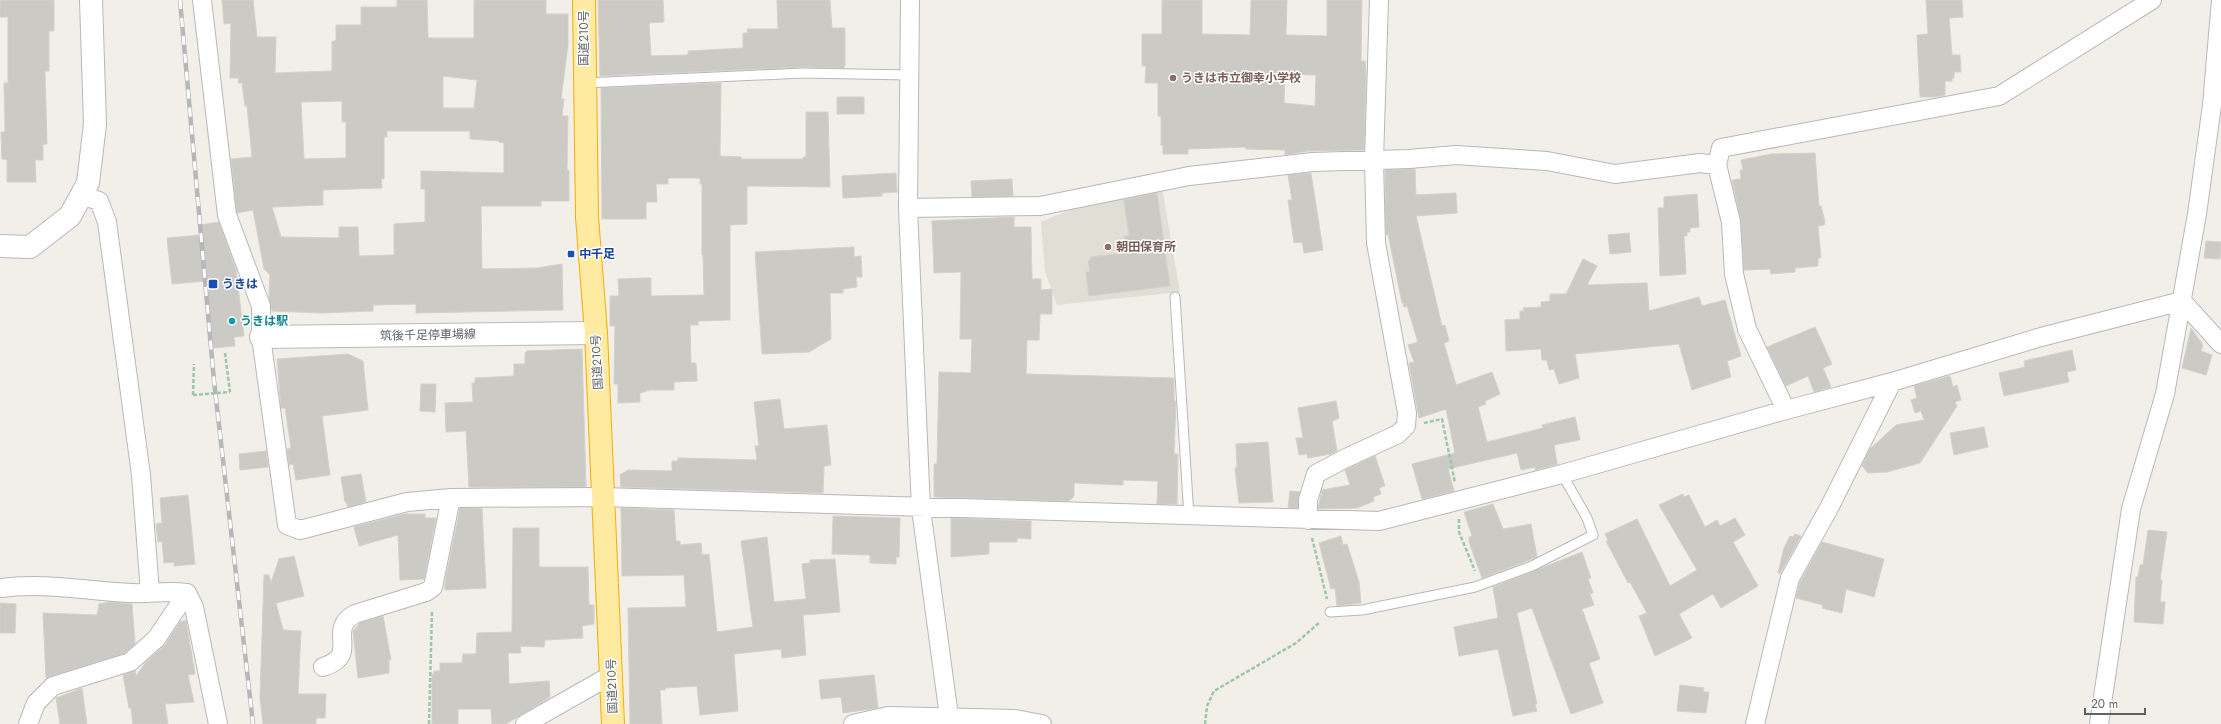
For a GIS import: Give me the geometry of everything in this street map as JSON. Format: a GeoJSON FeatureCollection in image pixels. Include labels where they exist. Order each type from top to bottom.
{"type":"FeatureCollection","features":[{"type":"Feature","properties":{"kind":"highway","name":"国道210号"},"geometry":{"type":"LineString","coordinates":[[584,0],[587,217],[596,333],[613,674],[613,724]]}},
{"type":"Feature","properties":{"kind":"main road"},"geometry":{"type":"LineString","coordinates":[[0,246],[30,246],[70,216],[88,183],[95,124],[91,0]]}},
{"type":"Feature","properties":{"kind":"main road","name":"筑後千足停車場線"},"geometry":{"type":"LineString","coordinates":[[261,337],[596,333]]}},
{"type":"Feature","properties":{"kind":"street"},"geometry":{"type":"LineString","coordinates":[[202,0],[227,215],[261,306],[261,337],[287,525],[300,530],[407,502],[450,498],[603,497],[921,509],[1379,522],[1562,474],[1786,410],[1892,382],[2041,337],[2182,301]]}},
{"type":"Feature","properties":{"kind":"street"},"geometry":{"type":"LineString","coordinates":[[910,0],[908,208],[921,509],[950,721]]}},
{"type":"Feature","properties":{"kind":"street"},"geometry":{"type":"LineString","coordinates":[[1308,520],[1308,500],[1316,474],[1344,459],[1398,434],[1406,426],[1407,413],[1376,243],[1374,160],[1379,0]]}},
{"type":"Feature","properties":{"kind":"street"},"geometry":{"type":"LineString","coordinates":[[1786,410],[1747,329],[1734,274],[1731,222],[1717,165],[1721,148],[2000,96],[2152,0]]}},
{"type":"Feature","properties":{"kind":"street"},"geometry":{"type":"LineString","coordinates":[[2099,724],[2131,509],[2165,394],[2205,166],[2221,0]]}},
{"type":"Feature","properties":{"kind":"street"},"geometry":{"type":"LineString","coordinates":[[908,208],[1040,206],[1188,176],[1313,162],[1456,155],[1546,162],[1615,174],[1700,163],[1717,165]]}},
{"type":"Feature","properties":{"kind":"street"},"geometry":{"type":"LineString","coordinates":[[82,195],[99,201],[107,222],[141,475],[150,592]]}},
{"type":"Feature","properties":{"kind":"street"},"geometry":{"type":"LineString","coordinates":[[2182,301],[2221,344]]}},
{"type":"Feature","properties":{"kind":"street"},"geometry":{"type":"LineString","coordinates":[[1755,724],[1790,578],[1829,508],[1861,441],[1892,382]]}},
{"type":"Feature","properties":{"kind":"street"},"geometry":{"type":"LineString","coordinates":[[323,667],[332,664],[340,658],[343,650],[342,627],[345,619],[355,614],[426,592],[433,587],[450,498]]}},
{"type":"Feature","properties":{"kind":"street"},"geometry":{"type":"LineString","coordinates":[[0,588],[20,585],[134,593],[175,591],[187,593]]}},
{"type":"Feature","properties":{"kind":"street"},"geometry":{"type":"LineString","coordinates":[[28,724],[36,703],[53,686],[130,662],[156,639],[187,593]]}},
{"type":"Feature","properties":{"kind":"street"},"geometry":{"type":"LineString","coordinates":[[187,593],[194,607],[218,724]]}},
{"type":"Feature","properties":{"kind":"street"},"geometry":{"type":"LineString","coordinates":[[525,724],[613,674]]}},
{"type":"Feature","properties":{"kind":"street"},"geometry":{"type":"LineString","coordinates":[[853,724],[888,716],[950,721],[1015,719],[1042,724]]}},
{"type":"Feature","properties":{"kind":"lane"},"geometry":{"type":"LineString","coordinates":[[584,83],[803,73],[909,75]]}},
{"type":"Feature","properties":{"kind":"lane"},"geometry":{"type":"LineString","coordinates":[[1174,297],[1188,517]]}},
{"type":"Feature","properties":{"kind":"lane"},"geometry":{"type":"LineString","coordinates":[[1330,612],[1362,610],[1481,585],[1532,566],[1593,535],[1587,518],[1562,474]]}},
{"type":"Feature","properties":{"kind":"path"},"geometry":{"type":"LineString","coordinates":[[194,364],[193,395],[230,392],[225,353]]}},
{"type":"Feature","properties":{"kind":"path"},"geometry":{"type":"LineString","coordinates":[[1406,426],[1442,419],[1459,500],[1459,532],[1481,585]]}},
{"type":"Feature","properties":{"kind":"path"},"geometry":{"type":"LineString","coordinates":[[1206,724],[1207,706],[1214,691],[1296,643],[1330,612],[1308,520]]}},
{"type":"Feature","properties":{"kind":"path"},"geometry":{"type":"LineString","coordinates":[[429,724],[433,587]]}},
{"type":"Feature","properties":{"kind":"shaded area","name":"朝田保育所"},"geometry":{"type":"Polygon","coordinates":[[[1162,188],[1180,292],[1057,305],[1045,271],[1041,222],[1081,205],[1162,188]]]}},
{"type":"Feature","properties":{"kind":"building"},"geometry":{"type":"Polygon","coordinates":[[[0,0],[54,0],[54,31],[49,31],[49,71],[45,71],[47,144],[43,144],[43,160],[35,160],[36,182],[7,182],[7,160],[2,159],[1,132],[5,132],[4,83],[8,83],[8,17],[0,17],[0,0]]]}},
{"type":"Feature","properties":{"kind":"building"},"geometry":{"type":"Polygon","coordinates":[[[222,0],[253,0],[257,37],[276,37],[275,73],[332,71],[332,42],[336,40],[336,25],[361,25],[361,7],[397,7],[397,0],[427,0],[428,38],[474,38],[474,0],[546,0],[546,14],[568,14],[568,45],[561,99],[564,99],[562,116],[568,116],[567,170],[569,170],[569,201],[541,201],[541,206],[481,206],[482,269],[537,268],[562,264],[563,310],[416,313],[416,304],[373,305],[373,311],[321,313],[272,311],[269,298],[270,275],[264,269],[253,210],[237,213],[231,159],[252,157],[247,106],[245,106],[242,83],[238,83],[239,78],[230,78],[231,23],[224,24],[222,0]],[[443,76],[443,108],[474,108],[477,80],[443,76]],[[342,101],[301,102],[304,159],[346,158],[346,122],[342,122],[342,101]],[[387,131],[387,137],[384,137],[384,179],[381,179],[382,188],[323,190],[323,205],[272,207],[281,237],[339,238],[339,227],[358,227],[359,256],[394,255],[394,224],[425,222],[425,189],[421,189],[421,171],[504,173],[504,143],[499,141],[470,139],[470,131],[387,131]]]}},
{"type":"Feature","properties":{"kind":"building"},"geometry":{"type":"Polygon","coordinates":[[[598,0],[663,0],[664,22],[649,23],[651,56],[688,55],[688,51],[743,48],[743,33],[748,33],[747,29],[778,29],[777,0],[830,0],[832,28],[845,28],[844,68],[803,67],[600,76],[598,0]]]}},
{"type":"Feature","properties":{"kind":"building","name":"うきは市立御幸小学校"},"geometry":{"type":"Polygon","coordinates":[[[1162,0],[1202,0],[1202,34],[1250,35],[1251,0],[1287,0],[1286,35],[1327,36],[1327,0],[1362,0],[1361,61],[1365,61],[1366,75],[1364,150],[1308,151],[1285,155],[1285,150],[1246,149],[1246,147],[1188,149],[1188,154],[1163,154],[1163,145],[1161,145],[1161,116],[1158,116],[1158,83],[1145,83],[1146,66],[1142,66],[1142,34],[1162,34],[1162,0]],[[1285,74],[1284,103],[1315,106],[1316,75],[1285,74]]]}},
{"type":"Feature","properties":{"kind":"building"},"geometry":{"type":"Polygon","coordinates":[[[1926,0],[1962,0],[1963,17],[1949,18],[1952,55],[1960,55],[1961,72],[1954,72],[1954,78],[1952,78],[1952,81],[1945,81],[1945,95],[1935,97],[1920,97],[1917,35],[1928,34],[1926,0]]]}},
{"type":"Feature","properties":{"kind":"building"},"geometry":{"type":"Polygon","coordinates":[[[721,83],[720,156],[741,157],[741,159],[803,159],[803,157],[806,157],[806,112],[828,112],[830,187],[747,186],[747,224],[730,225],[730,320],[698,321],[698,325],[690,325],[691,363],[696,363],[697,381],[674,382],[674,390],[650,390],[640,393],[640,402],[618,403],[618,384],[614,384],[615,326],[610,326],[610,296],[619,296],[618,279],[646,278],[651,278],[651,296],[704,295],[702,255],[702,184],[700,184],[700,178],[668,178],[668,184],[656,184],[657,202],[646,202],[646,219],[602,219],[601,88],[721,83]]]}},
{"type":"Feature","properties":{"kind":"building"},"geometry":{"type":"Polygon","coordinates":[[[837,97],[864,97],[864,114],[837,114],[837,97]]]}},
{"type":"Feature","properties":{"kind":"building"},"geometry":{"type":"Polygon","coordinates":[[[1815,153],[1819,206],[1821,206],[1825,222],[1824,225],[1818,226],[1821,258],[1818,258],[1818,266],[1795,268],[1795,272],[1771,274],[1770,269],[1744,270],[1741,221],[1732,180],[1741,179],[1740,170],[1743,170],[1741,160],[1772,154],[1815,153]]]}},
{"type":"Feature","properties":{"kind":"building"},"geometry":{"type":"Polygon","coordinates":[[[1415,169],[1416,195],[1456,193],[1457,213],[1416,216],[1442,326],[1445,325],[1449,341],[1444,343],[1456,385],[1492,372],[1500,394],[1485,401],[1486,404],[1478,407],[1487,442],[1543,428],[1542,425],[1575,417],[1580,440],[1554,445],[1557,464],[1535,470],[1535,467],[1521,470],[1517,453],[1448,469],[1454,491],[1422,499],[1412,464],[1455,453],[1446,409],[1419,418],[1409,363],[1414,362],[1408,345],[1418,342],[1407,306],[1404,307],[1402,303],[1388,234],[1386,235],[1385,170],[1415,169]]]}},
{"type":"Feature","properties":{"kind":"building"},"geometry":{"type":"Polygon","coordinates":[[[896,173],[897,192],[882,193],[882,196],[843,198],[842,176],[896,173]]]}},
{"type":"Feature","properties":{"kind":"building"},"geometry":{"type":"Polygon","coordinates":[[[1311,173],[1323,250],[1304,253],[1302,242],[1294,243],[1288,200],[1292,200],[1288,175],[1311,173]]]}},
{"type":"Feature","properties":{"kind":"building"},"geometry":{"type":"Polygon","coordinates":[[[1012,179],[1013,196],[972,197],[971,181],[1012,179]]]}},
{"type":"Feature","properties":{"kind":"building"},"geometry":{"type":"Polygon","coordinates":[[[1157,193],[1170,286],[1089,296],[1086,272],[1090,272],[1088,261],[1091,260],[1090,257],[1126,253],[1124,236],[1129,236],[1124,200],[1157,193]]]}},
{"type":"Feature","properties":{"kind":"building"},"geometry":{"type":"Polygon","coordinates":[[[1697,194],[1699,227],[1690,228],[1690,232],[1687,232],[1687,236],[1684,236],[1686,274],[1660,276],[1658,208],[1664,208],[1664,197],[1697,194]]]}},
{"type":"Feature","properties":{"kind":"building"},"geometry":{"type":"Polygon","coordinates":[[[1014,217],[1014,227],[1031,227],[1032,279],[1041,279],[1041,290],[1052,289],[1052,314],[1040,314],[1039,340],[1027,340],[1026,374],[1174,378],[1174,401],[1176,401],[1174,454],[1178,454],[1177,504],[1157,504],[1158,481],[1123,480],[1123,485],[1074,483],[1074,496],[1069,501],[934,497],[934,464],[937,464],[939,372],[971,373],[972,339],[960,339],[961,272],[934,273],[932,221],[1014,217]]]}},
{"type":"Feature","properties":{"kind":"building"},"geometry":{"type":"Polygon","coordinates":[[[219,222],[236,270],[244,336],[234,337],[235,346],[213,348],[206,281],[172,284],[167,238],[202,235],[201,225],[219,222]]]}},
{"type":"Feature","properties":{"kind":"building"},"geometry":{"type":"Polygon","coordinates":[[[1629,233],[1631,252],[1610,254],[1608,235],[1629,233]]]}},
{"type":"Feature","properties":{"kind":"building"},"geometry":{"type":"Polygon","coordinates":[[[2206,241],[2221,242],[2220,259],[2204,258],[2206,241]]]}},
{"type":"Feature","properties":{"kind":"building"},"geometry":{"type":"Polygon","coordinates":[[[854,247],[854,257],[861,256],[862,277],[856,277],[857,287],[843,289],[843,293],[830,293],[831,339],[809,352],[762,354],[755,252],[854,247]]]}},
{"type":"Feature","properties":{"kind":"building"},"geometry":{"type":"Polygon","coordinates":[[[1583,259],[1597,266],[1587,285],[1647,283],[1649,311],[1699,297],[1702,306],[1725,300],[1741,356],[1727,361],[1731,377],[1692,390],[1679,344],[1575,354],[1579,378],[1559,384],[1554,369],[1549,370],[1547,360],[1542,360],[1541,349],[1506,351],[1505,320],[1520,319],[1520,311],[1524,311],[1523,308],[1541,307],[1541,302],[1550,301],[1550,294],[1566,294],[1583,259]]]}},
{"type":"Feature","properties":{"kind":"building"},"geometry":{"type":"Polygon","coordinates":[[[1815,327],[1832,364],[1823,368],[1831,387],[1814,392],[1808,376],[1786,386],[1767,347],[1815,327]]]}},
{"type":"Feature","properties":{"kind":"building"},"geometry":{"type":"Polygon","coordinates":[[[2191,328],[2203,345],[2201,351],[2212,355],[2206,375],[2182,368],[2191,328]]]}},
{"type":"Feature","properties":{"kind":"building"},"geometry":{"type":"Polygon","coordinates":[[[582,349],[586,487],[469,487],[466,431],[446,432],[445,403],[473,402],[472,383],[475,383],[475,378],[514,376],[514,364],[525,364],[525,353],[527,351],[582,349]]]}},
{"type":"Feature","properties":{"kind":"building"},"geometry":{"type":"Polygon","coordinates":[[[2072,350],[2076,370],[2067,372],[2069,382],[2004,396],[1999,373],[2025,367],[2024,361],[2072,350]]]}},
{"type":"Feature","properties":{"kind":"building"},"geometry":{"type":"Polygon","coordinates":[[[348,354],[363,361],[368,410],[322,416],[330,475],[296,480],[293,464],[289,465],[287,449],[291,448],[285,408],[281,408],[277,359],[348,354]]]}},
{"type":"Feature","properties":{"kind":"building"},"geometry":{"type":"Polygon","coordinates":[[[1950,376],[1953,387],[1957,385],[1961,400],[1955,402],[1957,406],[1920,463],[1887,472],[1868,473],[1862,466],[1869,450],[1896,425],[1924,420],[1921,411],[1915,413],[1911,400],[1917,398],[1914,386],[1950,376]]]}},
{"type":"Feature","properties":{"kind":"building"},"geometry":{"type":"Polygon","coordinates":[[[421,384],[436,384],[435,412],[420,411],[421,384]]]}},
{"type":"Feature","properties":{"kind":"building"},"geometry":{"type":"Polygon","coordinates":[[[780,399],[784,429],[827,425],[831,465],[824,466],[823,493],[621,487],[620,475],[628,470],[672,471],[672,461],[678,461],[678,458],[757,460],[755,446],[759,446],[754,402],[780,399]]]}},
{"type":"Feature","properties":{"kind":"building"},"geometry":{"type":"Polygon","coordinates":[[[1336,401],[1339,418],[1332,421],[1337,451],[1331,454],[1308,458],[1307,454],[1299,455],[1296,438],[1303,438],[1298,408],[1336,401]]]}},
{"type":"Feature","properties":{"kind":"building"},"geometry":{"type":"Polygon","coordinates":[[[1984,427],[1988,447],[1954,455],[1950,433],[1984,427]]]}},
{"type":"Feature","properties":{"kind":"building"},"geometry":{"type":"Polygon","coordinates":[[[1268,442],[1273,502],[1239,503],[1235,468],[1237,468],[1236,444],[1268,442]]]}},
{"type":"Feature","properties":{"kind":"building"},"geometry":{"type":"Polygon","coordinates":[[[266,451],[268,467],[240,470],[239,454],[266,451]]]}},
{"type":"Feature","properties":{"kind":"building"},"geometry":{"type":"Polygon","coordinates":[[[1375,456],[1385,486],[1379,488],[1381,494],[1373,497],[1374,501],[1357,508],[1318,509],[1322,490],[1350,485],[1345,470],[1375,456]]]}},
{"type":"Feature","properties":{"kind":"building"},"geometry":{"type":"Polygon","coordinates":[[[361,474],[366,502],[348,507],[345,502],[341,477],[361,474]]]}},
{"type":"Feature","properties":{"kind":"building"},"geometry":{"type":"Polygon","coordinates":[[[1290,491],[1300,492],[1298,508],[1288,508],[1290,491]]]}},
{"type":"Feature","properties":{"kind":"building"},"geometry":{"type":"Polygon","coordinates":[[[1683,494],[1684,497],[1689,495],[1705,527],[1717,520],[1720,526],[1735,518],[1745,535],[1733,542],[1758,586],[1721,608],[1713,594],[1679,614],[1692,638],[1655,656],[1639,616],[1647,613],[1630,582],[1628,583],[1606,541],[1608,540],[1605,534],[1637,519],[1670,586],[1697,570],[1659,505],[1683,494]]]}},
{"type":"Feature","properties":{"kind":"building"},"geometry":{"type":"Polygon","coordinates":[[[188,495],[195,564],[174,566],[174,562],[164,563],[162,541],[158,542],[156,524],[162,523],[160,498],[188,495]]]}},
{"type":"Feature","properties":{"kind":"building"},"geometry":{"type":"Polygon","coordinates":[[[1493,504],[1503,529],[1531,524],[1537,557],[1482,578],[1469,542],[1469,537],[1472,536],[1464,512],[1493,504]]]}},
{"type":"Feature","properties":{"kind":"building"},"geometry":{"type":"Polygon","coordinates":[[[460,508],[482,508],[486,588],[445,590],[445,582],[460,508]]]}},
{"type":"Feature","properties":{"kind":"building"},"geometry":{"type":"Polygon","coordinates":[[[621,508],[674,510],[676,541],[680,541],[680,545],[701,543],[702,555],[709,554],[717,632],[753,627],[741,541],[767,537],[774,602],[806,599],[802,564],[810,563],[810,560],[835,559],[840,612],[803,615],[806,655],[782,658],[781,649],[734,654],[738,711],[700,715],[697,686],[665,688],[665,690],[660,690],[662,724],[630,724],[628,608],[686,607],[684,575],[622,576],[621,508]]]}},
{"type":"Feature","properties":{"kind":"building"},"geometry":{"type":"Polygon","coordinates":[[[404,514],[425,514],[425,518],[436,518],[424,579],[400,580],[398,535],[359,546],[354,527],[404,514]]]}},
{"type":"Feature","properties":{"kind":"building"},"geometry":{"type":"Polygon","coordinates":[[[833,516],[900,518],[899,557],[896,557],[896,564],[870,563],[870,555],[832,554],[833,516]]]}},
{"type":"Feature","properties":{"kind":"building"},"geometry":{"type":"Polygon","coordinates":[[[951,518],[1031,521],[1031,539],[1017,538],[1017,542],[989,542],[989,554],[951,557],[951,518]]]}},
{"type":"Feature","properties":{"kind":"building"},"geometry":{"type":"Polygon","coordinates":[[[513,528],[539,528],[539,567],[588,567],[589,605],[594,605],[594,624],[582,626],[583,638],[545,640],[544,647],[520,646],[521,653],[508,653],[509,684],[549,681],[550,697],[506,724],[492,724],[491,709],[458,709],[458,724],[432,724],[432,674],[434,674],[434,671],[440,671],[440,663],[462,663],[463,654],[476,654],[477,633],[512,632],[513,528]]]}},
{"type":"Feature","properties":{"kind":"building"},"geometry":{"type":"Polygon","coordinates":[[[2148,530],[2167,532],[2160,580],[2162,580],[2160,602],[2165,602],[2163,624],[2134,622],[2136,577],[2138,577],[2140,565],[2143,565],[2148,530]]]}},
{"type":"Feature","properties":{"kind":"building"},"geometry":{"type":"Polygon","coordinates":[[[1795,534],[1801,536],[1780,574],[1778,573],[1784,548],[1790,536],[1793,537],[1795,534]]]}},
{"type":"Feature","properties":{"kind":"building"},"geometry":{"type":"Polygon","coordinates":[[[1341,536],[1343,545],[1347,544],[1359,582],[1361,603],[1337,606],[1335,588],[1331,589],[1319,543],[1341,536]]]}},
{"type":"Feature","properties":{"kind":"building"},"geometry":{"type":"Polygon","coordinates":[[[1822,542],[1884,559],[1874,597],[1846,589],[1842,613],[1822,608],[1823,605],[1796,598],[1800,582],[1822,542]]]}},
{"type":"Feature","properties":{"kind":"building"},"geometry":{"type":"Polygon","coordinates":[[[1582,552],[1591,578],[1588,579],[1593,593],[1590,594],[1594,605],[1582,609],[1600,659],[1589,663],[1603,703],[1571,714],[1532,608],[1517,613],[1537,704],[1535,704],[1537,711],[1513,716],[1498,649],[1459,656],[1454,627],[1498,618],[1493,587],[1582,552]]]}},
{"type":"Feature","properties":{"kind":"building"},"geometry":{"type":"Polygon","coordinates":[[[294,556],[304,596],[276,603],[283,630],[301,631],[298,694],[326,694],[325,718],[316,718],[316,724],[263,724],[260,698],[264,575],[269,575],[271,583],[279,559],[294,556]]]}},
{"type":"Feature","properties":{"kind":"building"},"geometry":{"type":"Polygon","coordinates":[[[110,602],[132,604],[135,644],[125,653],[46,678],[43,613],[97,615],[99,604],[110,602]]]}},
{"type":"Feature","properties":{"kind":"building"},"geometry":{"type":"Polygon","coordinates":[[[0,603],[16,604],[15,633],[0,633],[0,603]]]}},
{"type":"Feature","properties":{"kind":"building"},"geometry":{"type":"Polygon","coordinates":[[[383,616],[391,660],[389,660],[389,673],[358,678],[353,631],[360,623],[383,616]]]}},
{"type":"Feature","properties":{"kind":"building"},"geometry":{"type":"Polygon","coordinates":[[[186,620],[195,674],[188,675],[194,702],[165,704],[168,724],[133,724],[131,708],[129,708],[123,675],[135,671],[136,676],[146,662],[165,645],[180,622],[186,620]]]}},
{"type":"Feature","properties":{"kind":"building"},"geometry":{"type":"Polygon","coordinates":[[[874,675],[878,708],[843,713],[841,697],[821,699],[819,680],[874,675]]]}},
{"type":"Feature","properties":{"kind":"building"},"geometry":{"type":"Polygon","coordinates":[[[1680,685],[1704,688],[1703,692],[1709,692],[1706,713],[1677,711],[1680,685]]]}},
{"type":"Feature","properties":{"kind":"building"},"geometry":{"type":"Polygon","coordinates":[[[82,688],[87,724],[60,724],[56,698],[82,688]]]}},
{"type":"Feature","properties":{"kind":"railway"},"geometry":{"type":"LineString","coordinates":[[180,0],[214,381],[253,724]]}},
{"type":"Feature","properties":{"kind":"place","name":"うきは市立御幸小学校"},"geometry":{"type":"Point","coordinates":[1173,78]}},
{"type":"Feature","properties":{"kind":"place","name":"朝田保育所"},"geometry":{"type":"Point","coordinates":[1108,247]}},
{"type":"Feature","properties":{"kind":"place","name":"中千足"},"geometry":{"type":"Point","coordinates":[571,254]}},
{"type":"Feature","properties":{"kind":"place","name":"うきは"},"geometry":{"type":"Point","coordinates":[213,284]}},
{"type":"Feature","properties":{"kind":"place","name":"うきは駅"},"geometry":{"type":"Point","coordinates":[232,321]}}]}
